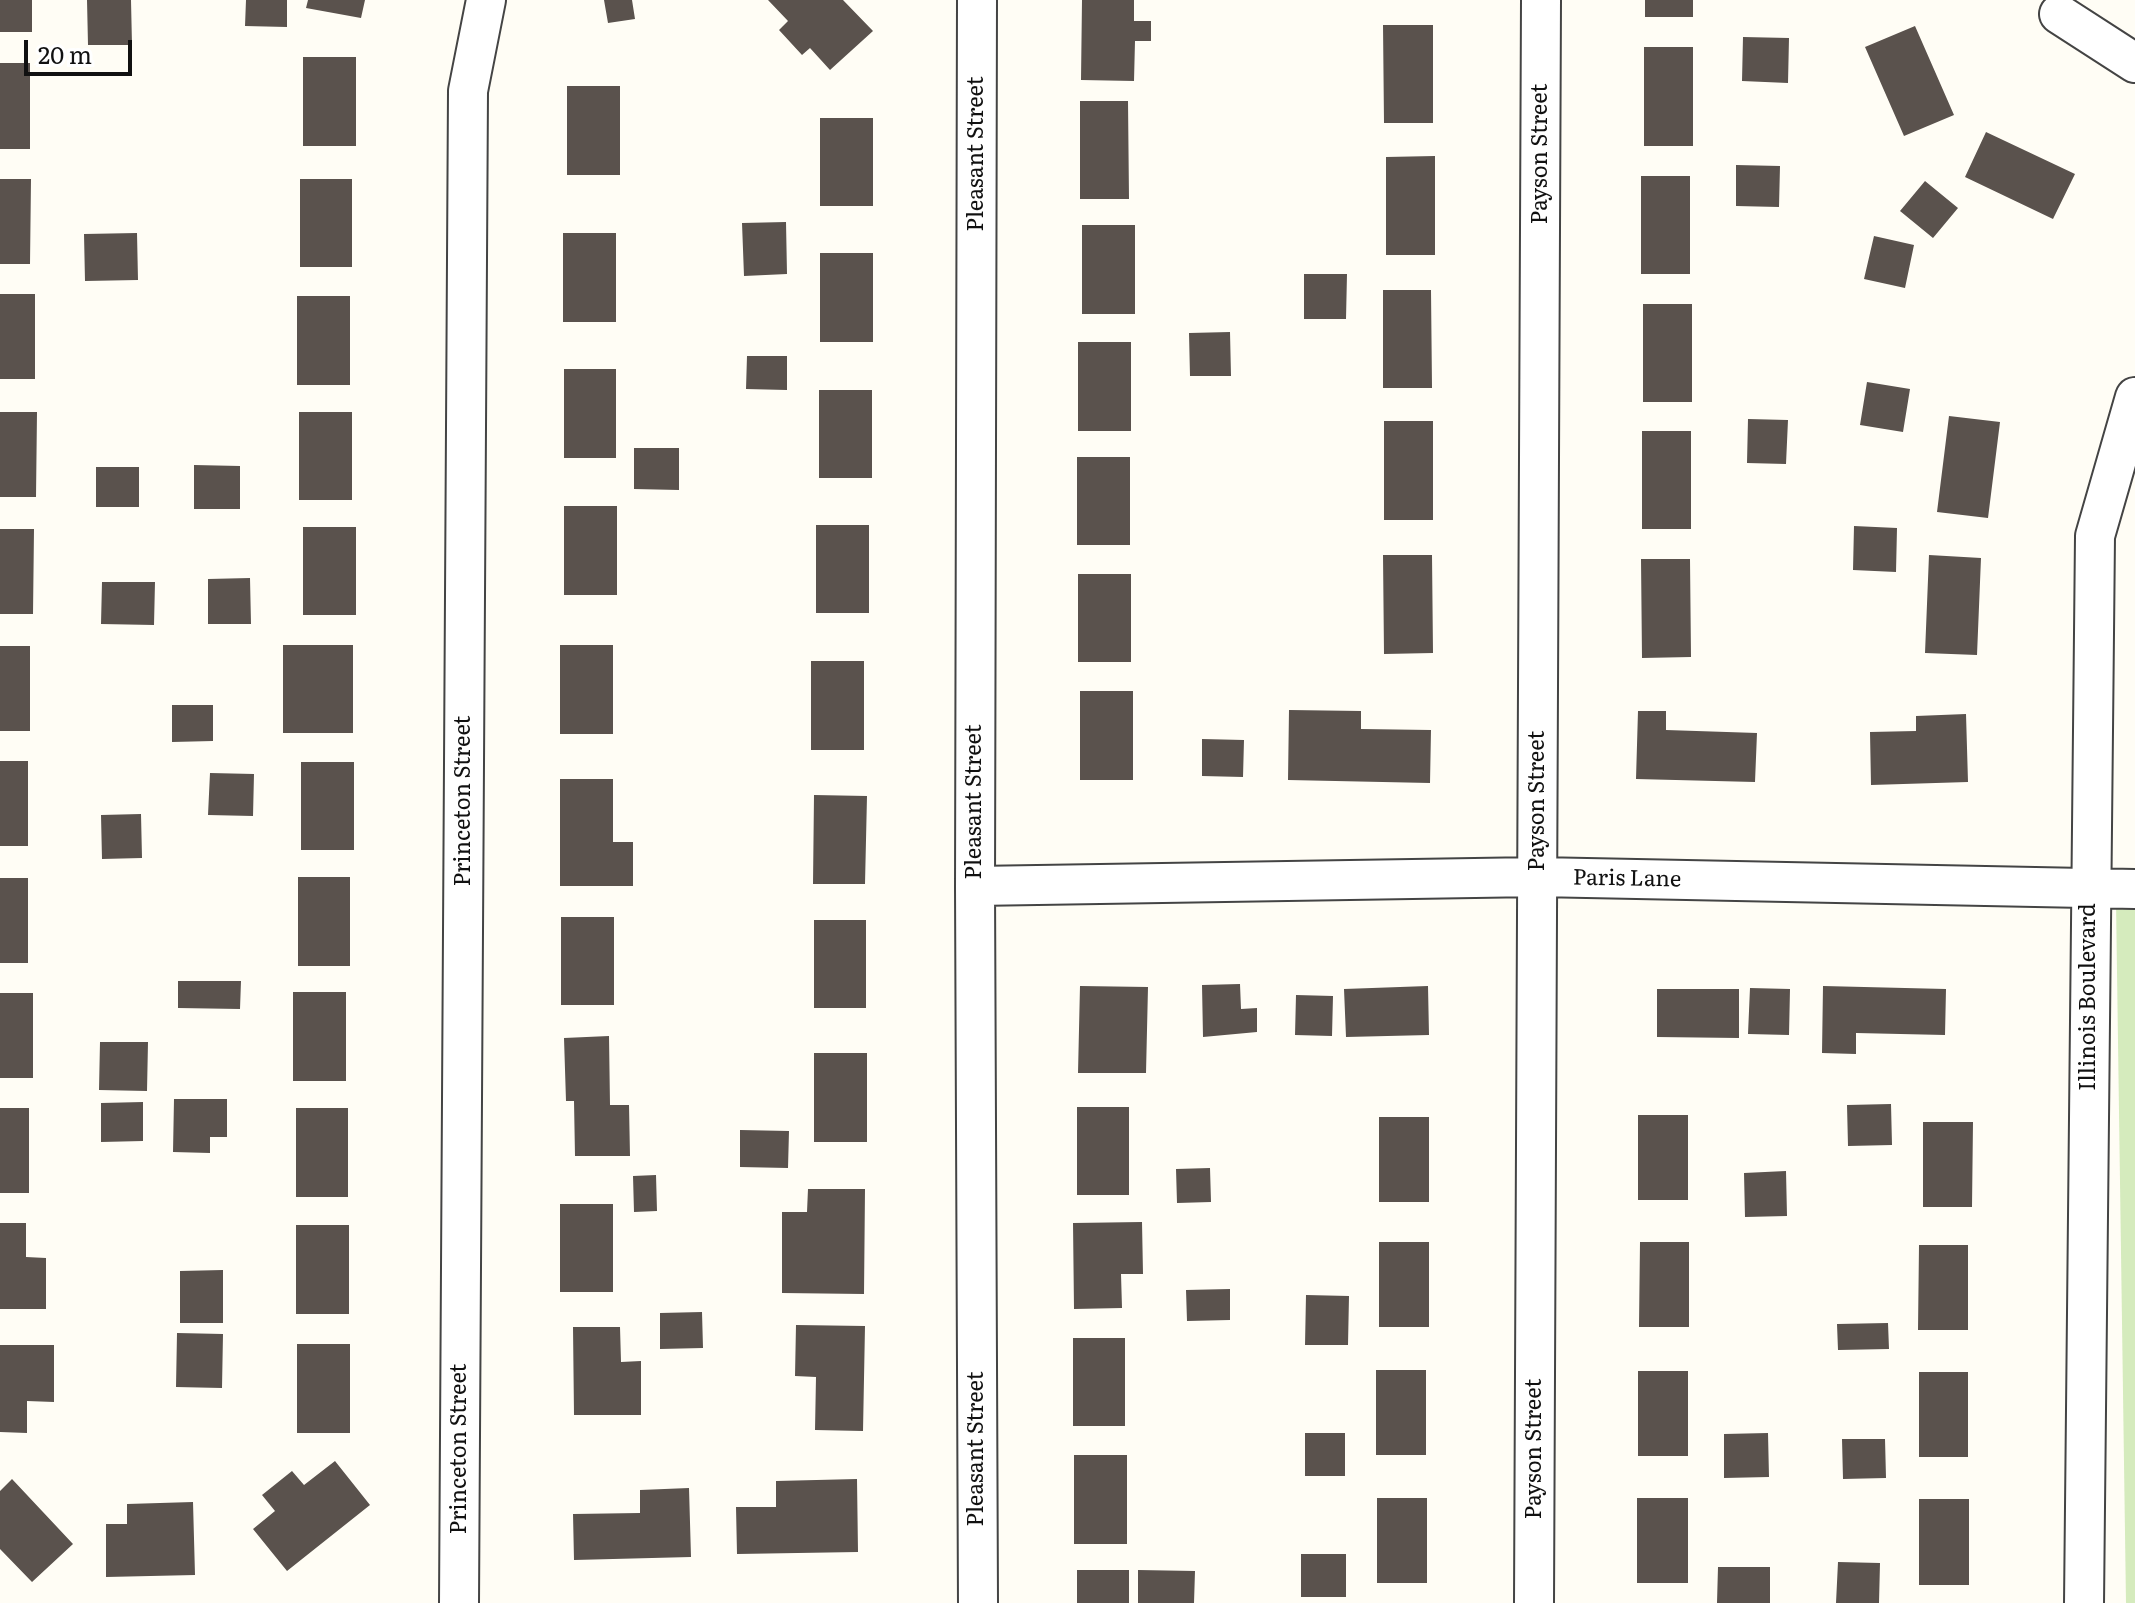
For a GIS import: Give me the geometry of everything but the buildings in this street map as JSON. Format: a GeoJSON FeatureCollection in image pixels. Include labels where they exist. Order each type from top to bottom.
{"type":"FeatureCollection","features":[{"type":"Feature","properties":{"kind":"street","name":"Princeton Street"},"geometry":{"type":"LineString","coordinates":[[459,1603],[468,91],[486,0]]}},
{"type":"Feature","properties":{"kind":"street","name":"Pleasant Street"},"geometry":{"type":"LineString","coordinates":[[977,0],[975,886],[978,1603]]}},
{"type":"Feature","properties":{"kind":"street","name":"Payson Street"},"geometry":{"type":"LineString","coordinates":[[1534,1603],[1541,0]]}},
{"type":"Feature","properties":{"kind":"street"},"geometry":{"type":"LineString","coordinates":[[2059,14],[2135,63]]}},
{"type":"Feature","properties":{"kind":"street","name":"Illinois Boulevard"},"geometry":{"type":"LineString","coordinates":[[2084,1603],[2095,536],[2135,397]]}},
{"type":"Feature","properties":{"kind":"street","name":"Paris Lane"},"geometry":{"type":"LineString","coordinates":[[975,886],[1537,877],[2135,889]]}},
{"type":"Feature","properties":{"kind":"green space"},"geometry":{"type":"Polygon","coordinates":[[[2116,901],[2135,902],[2135,1603],[2126,1603],[2116,901]]]}}]}
